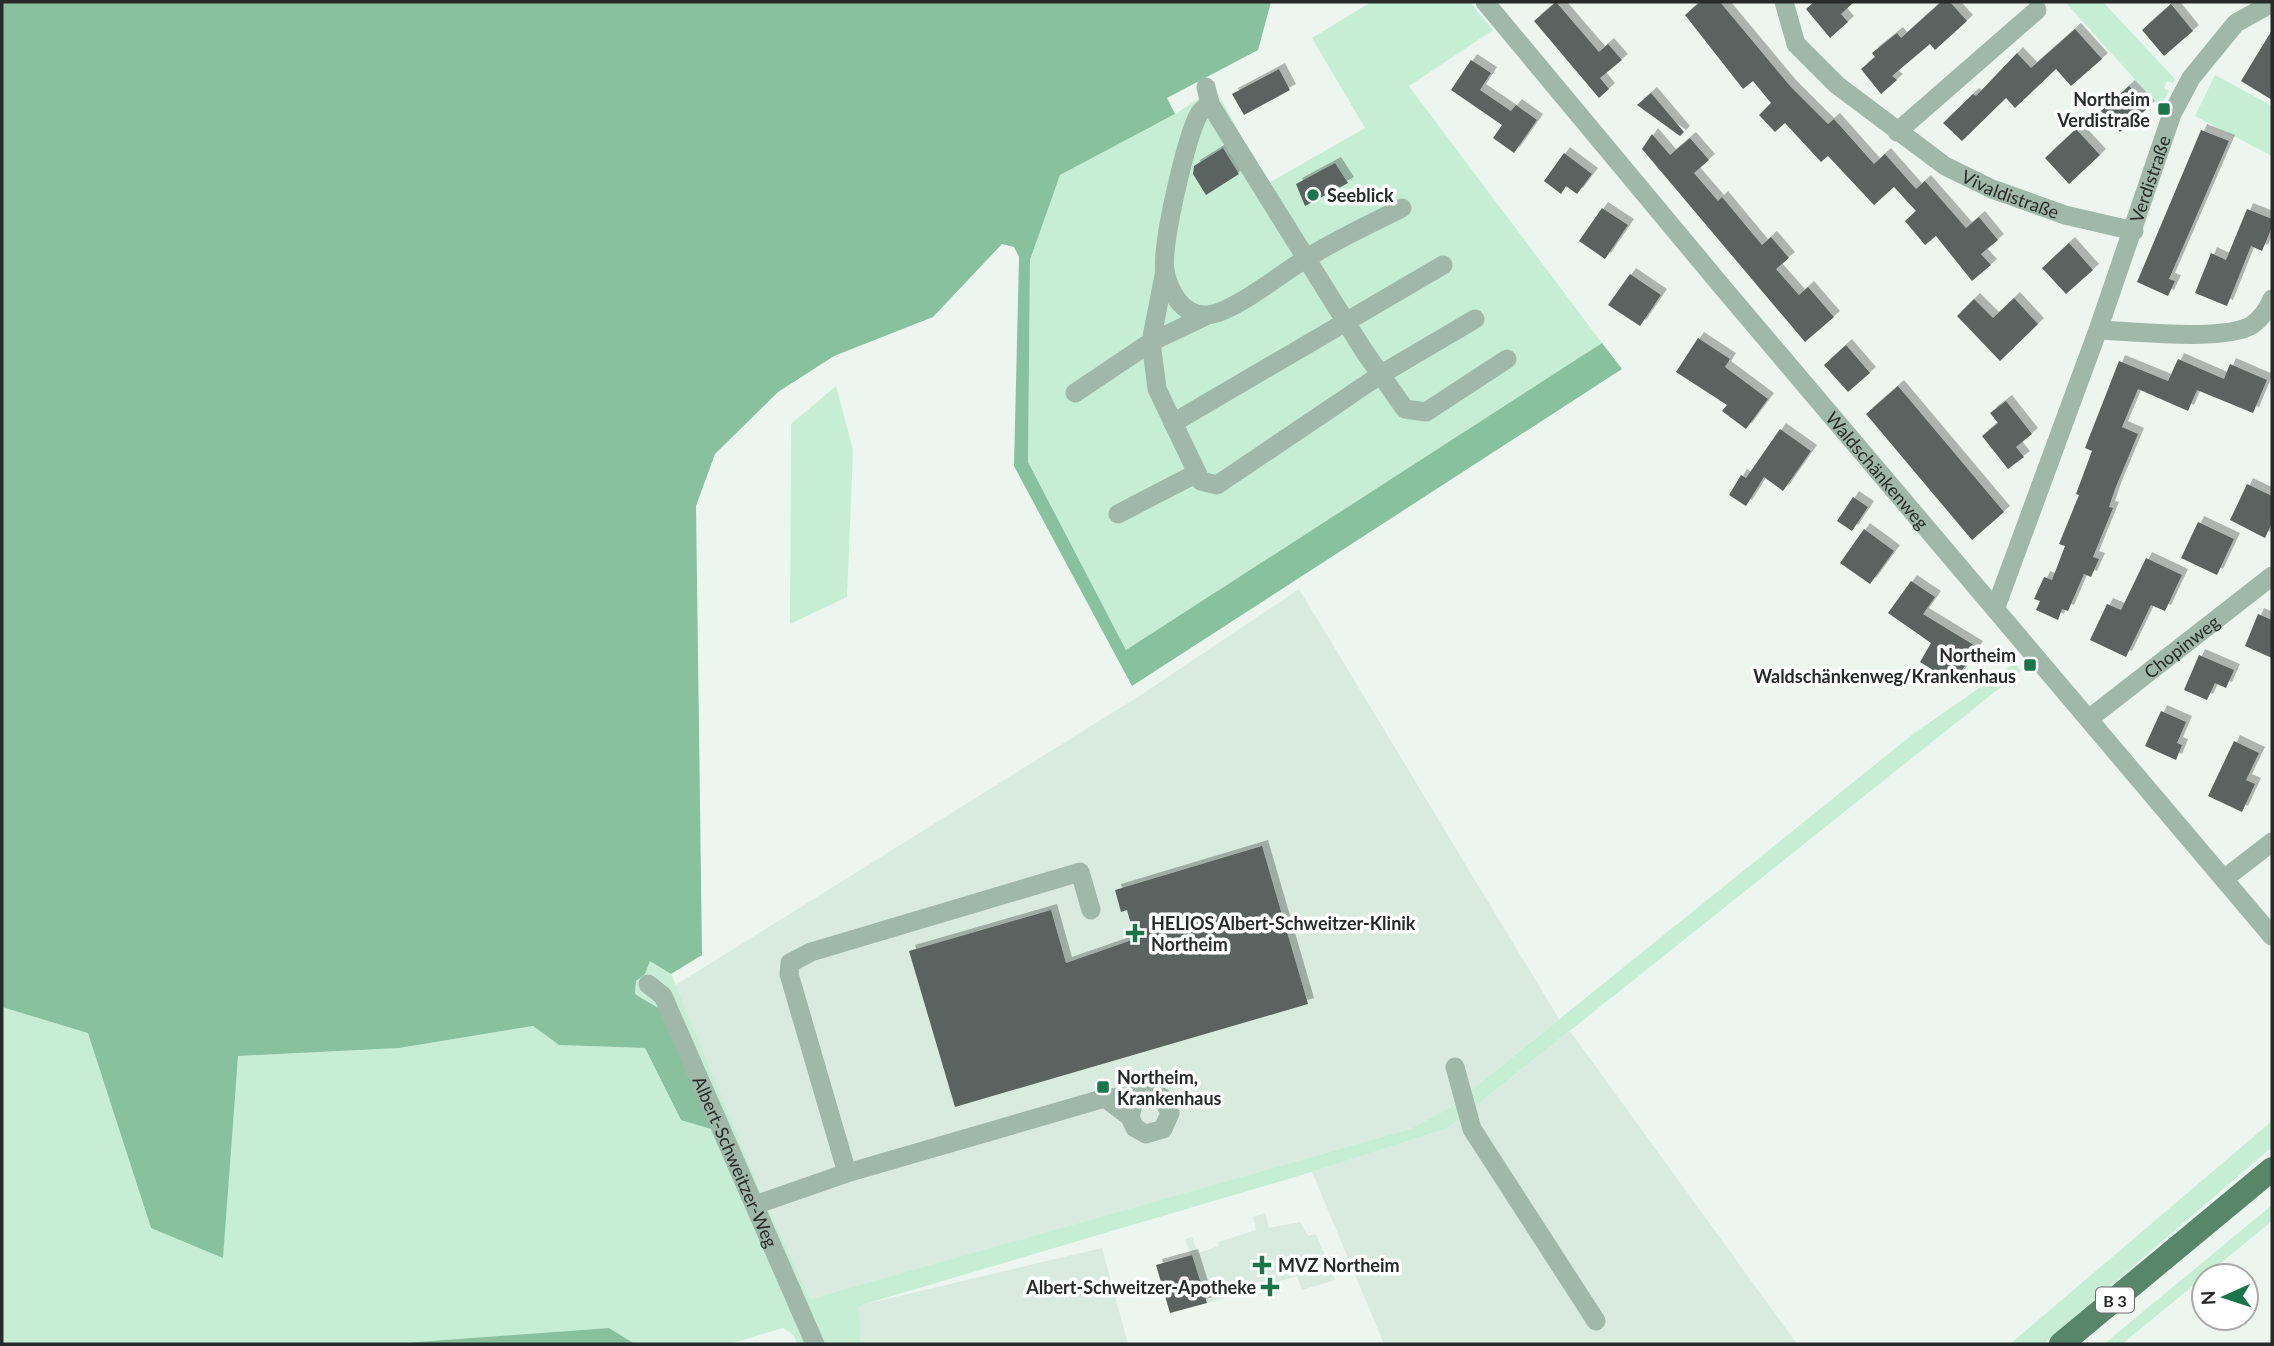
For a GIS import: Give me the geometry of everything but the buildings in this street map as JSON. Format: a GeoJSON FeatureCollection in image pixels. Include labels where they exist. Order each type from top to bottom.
{"type":"FeatureCollection","features":[{"type":"Feature","properties":{"kind":"main road","name":"B 3"},"geometry":{"type":"LineString","coordinates":[[2062,1344],[2272,1169]]}},
{"type":"Feature","properties":{"kind":"street","name":"Waldschänkenweg"},"geometry":{"type":"LineString","coordinates":[[1485,2],[1724,289],[2272,936]]}},
{"type":"Feature","properties":{"kind":"street","name":"Vivaldistraße"},"geometry":{"type":"LineString","coordinates":[[1784,2],[1794,41],[1834,82],[1945,166],[1992,189],[2065,215],[2134,231]]}},
{"type":"Feature","properties":{"kind":"street"},"geometry":{"type":"LineString","coordinates":[[2234,2],[2236,23],[2272,3]]}},
{"type":"Feature","properties":{"kind":"street"},"geometry":{"type":"LineString","coordinates":[[1897,132],[2037,10]]}},
{"type":"Feature","properties":{"kind":"street","name":"Verdistraße"},"geometry":{"type":"LineString","coordinates":[[1996,607],[2134,231],[2172,114],[2184,89],[2236,23]]}},
{"type":"Feature","properties":{"kind":"street"},"geometry":{"type":"LineString","coordinates":[[1475,319],[1380,375],[1217,485],[1201,481],[1157,388],[1151,342],[1165,270],[1171,213],[1199,112],[1208,96],[1346,322],[1380,375],[1405,410],[1426,412],[1507,359]]}},
{"type":"Feature","properties":{"kind":"street"},"geometry":{"type":"LineString","coordinates":[[1075,393],[1151,342],[1242,301],[1307,257],[1402,208]]}},
{"type":"Feature","properties":{"kind":"street"},"geometry":{"type":"LineString","coordinates":[[1173,423],[1443,265]]}},
{"type":"Feature","properties":{"kind":"street"},"geometry":{"type":"LineString","coordinates":[[1165,270],[1175,298],[1189,311],[1206,316]]}},
{"type":"Feature","properties":{"kind":"street"},"geometry":{"type":"LineString","coordinates":[[2098,330],[2222,334],[2251,326],[2268,308],[2272,299]]}},
{"type":"Feature","properties":{"kind":"street"},"geometry":{"type":"LineString","coordinates":[[1118,514],[1197,473]]}},
{"type":"Feature","properties":{"kind":"street","name":"Chopinweg"},"geometry":{"type":"LineString","coordinates":[[2090,718],[2272,576]]}},
{"type":"Feature","properties":{"kind":"street"},"geometry":{"type":"LineString","coordinates":[[2224,879],[2272,842]]}},
{"type":"Feature","properties":{"kind":"street"},"geometry":{"type":"LineString","coordinates":[[847,1172],[789,974],[790,963],[798,956],[1080,872],[1091,910]]}},
{"type":"Feature","properties":{"kind":"street","name":"Albert-Schweitzer-Weg"},"geometry":{"type":"LineString","coordinates":[[648,984],[663,996],[815,1344]]}},
{"type":"Feature","properties":{"kind":"street"},"geometry":{"type":"LineString","coordinates":[[1455,1067],[1472,1129],[1596,1321]]}},
{"type":"Feature","properties":{"kind":"street"},"geometry":{"type":"LineString","coordinates":[[755,1205],[847,1172],[1105,1098],[1150,1093],[1162,1097],[1169,1107],[1170,1119],[1163,1129],[1152,1134],[1140,1131],[1130,1117],[1105,1098]]}},
{"type":"Feature","properties":{"kind":"street"},"geometry":{"type":"LineString","coordinates":[[1130,1117],[1131,1105],[1139,1096]]}},
{"type":"Feature","properties":{"kind":"shaded area","name":"HELIOS Albert-Schweitzer-Klinik Northeim"},"geometry":{"type":"Polygon","coordinates":[[[1299,589],[1559,1019],[1449,1108],[1410,1129],[810,1299],[759,1188],[674,986],[1144,693],[1299,589]]]}},
{"type":"Feature","properties":{"kind":"shaded area"},"geometry":{"type":"Polygon","coordinates":[[[1570,1031],[1797,1344],[1384,1344],[1312,1172],[1448,1128],[1570,1031]]]}},
{"type":"Feature","properties":{"kind":"shaded area","name":"MVZ Northeim"},"geometry":{"type":"Polygon","coordinates":[[[1265,1213],[1269,1228],[1300,1222],[1308,1236],[1316,1234],[1335,1280],[1302,1290],[1297,1276],[1207,1303],[1185,1239],[1192,1237],[1198,1253],[1219,1246],[1218,1242],[1256,1230],[1253,1217],[1265,1213]]]}},
{"type":"Feature","properties":{"kind":"shaded area"},"geometry":{"type":"Polygon","coordinates":[[[1102,1248],[1128,1344],[861,1344],[857,1306],[1102,1248]]]}},
{"type":"Feature","properties":{"kind":"green space"},"geometry":{"type":"Polygon","coordinates":[[[2,2],[1271,2],[1258,50],[1167,98],[1175,114],[1060,175],[1030,260],[1028,462],[1126,650],[1602,343],[1622,369],[1132,686],[1014,466],[1019,257],[1014,247],[1002,244],[933,317],[834,356],[778,392],[715,454],[696,506],[702,955],[671,974],[650,961],[645,974],[636,981],[635,994],[663,1011],[711,1129],[681,1120],[645,1048],[559,1045],[533,1026],[399,1048],[238,1056],[223,1258],[151,1228],[88,1033],[2,1007],[2,2]]]}},
{"type":"Feature","properties":{"kind":"green space"},"geometry":{"type":"Polygon","coordinates":[[[1371,2],[1470,2],[1493,30],[1409,86],[1602,343],[1126,650],[1028,462],[1030,260],[1060,175],[1175,114],[1215,88],[1267,184],[1365,128],[1312,38],[1371,2]]]}},
{"type":"Feature","properties":{"kind":"green space"},"geometry":{"type":"Polygon","coordinates":[[[2065,2],[2103,2],[2175,79],[2173,83],[2167,81],[2164,88],[2169,91],[2160,107],[2065,2]]]}},
{"type":"Feature","properties":{"kind":"green space"},"geometry":{"type":"Polygon","coordinates":[[[2215,75],[2272,106],[2272,156],[2195,116],[2215,75]]]}},
{"type":"Feature","properties":{"kind":"green space"},"geometry":{"type":"Polygon","coordinates":[[[836,386],[853,450],[847,597],[790,624],[791,424],[836,386]]]}},
{"type":"Feature","properties":{"kind":"green space"},"geometry":{"type":"Polygon","coordinates":[[[2015,663],[2021,671],[1448,1128],[1312,1172],[858,1306],[861,1344],[797,1344],[794,1336],[783,1328],[729,1344],[635,1344],[609,1328],[404,1344],[2,1344],[2,1007],[88,1032],[151,1228],[223,1257],[237,1056],[399,1048],[533,1026],[559,1045],[645,1048],[681,1120],[648,1001],[635,994],[636,981],[645,974],[650,960],[671,974],[759,1188],[810,1299],[1410,1129],[1449,1108],[1913,734],[2015,663]]]}},
{"type":"Feature","properties":{"kind":"green space"},"geometry":{"type":"Polygon","coordinates":[[[2272,1121],[2272,1147],[2043,1344],[2010,1344],[2272,1121]]]}},
{"type":"Feature","properties":{"kind":"green space"},"geometry":{"type":"Polygon","coordinates":[[[2272,1205],[2272,1221],[2222,1262],[2203,1262],[2272,1205]]]}},
{"type":"Feature","properties":{"kind":"green space"},"geometry":{"type":"Polygon","coordinates":[[[2190,1273],[2190,1288],[2122,1344],[2104,1344],[2190,1273]]]}},
{"type":"Feature","properties":{"kind":"green space"},"geometry":{"type":"Polygon","coordinates":[[[609,1328],[635,1344],[404,1344],[418,1342],[609,1328]]]}},
{"type":"Feature","properties":{"kind":"place","name":"Northeim Verdistraße"},"geometry":{"type":"Point","coordinates":[2164,109]}},
{"type":"Feature","properties":{"kind":"place","name":"Seeblick"},"geometry":{"type":"Point","coordinates":[1313,195]}},
{"type":"Feature","properties":{"kind":"place","name":"Northeim Waldschänkenweg/Krankenhaus"},"geometry":{"type":"Point","coordinates":[2030,665]}},
{"type":"Feature","properties":{"kind":"place","name":"HELIOS Albert-Schweitzer-Klinik Northeim"},"geometry":{"type":"Point","coordinates":[1135,933]}},
{"type":"Feature","properties":{"kind":"place","name":"Northeim, Krankenhaus"},"geometry":{"type":"Point","coordinates":[1103,1087]}},
{"type":"Feature","properties":{"kind":"place","name":"MVZ Northeim"},"geometry":{"type":"Point","coordinates":[1262,1265]}},
{"type":"Feature","properties":{"kind":"place","name":"Albert-Schweitzer-Apotheke"},"geometry":{"type":"Point","coordinates":[1270,1287]}}]}
